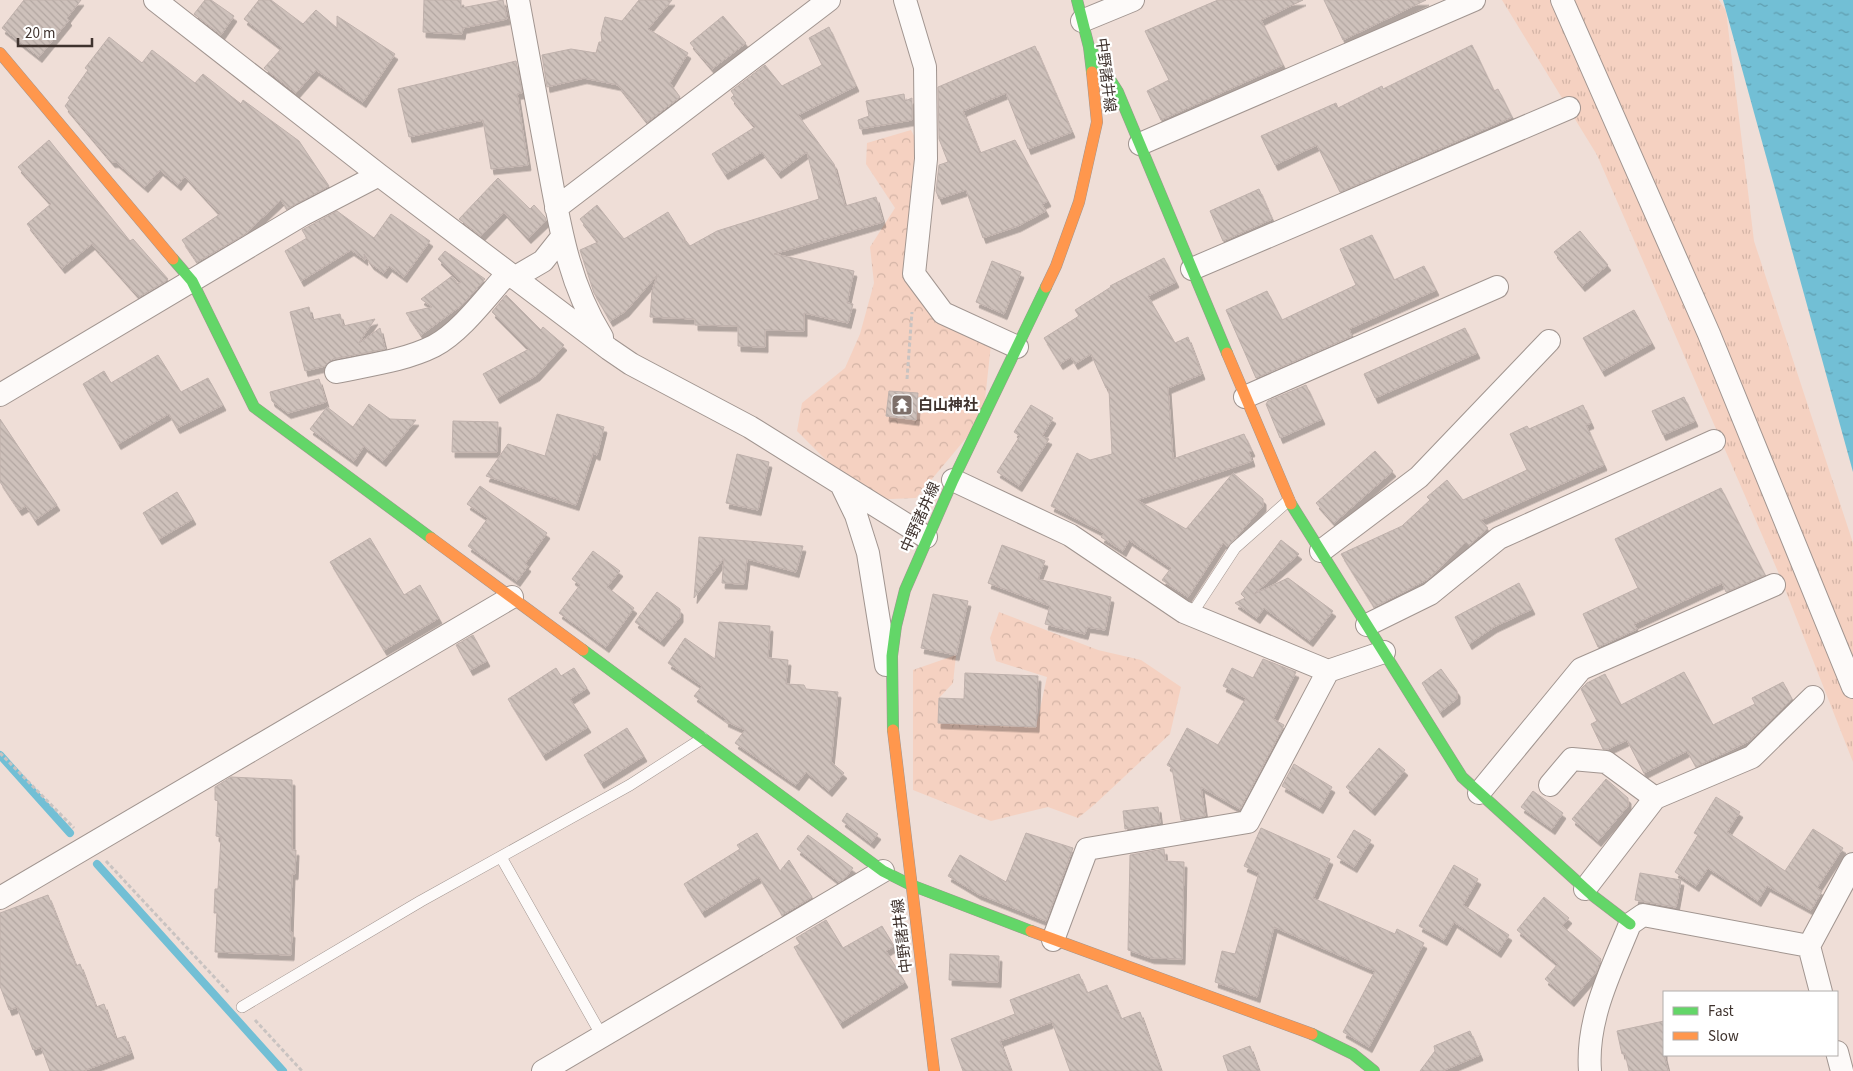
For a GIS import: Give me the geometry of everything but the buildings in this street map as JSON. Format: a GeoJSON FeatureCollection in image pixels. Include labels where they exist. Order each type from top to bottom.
{"type":"FeatureCollection","features":[{"type":"Feature","properties":{"kind":"street"},"geometry":{"type":"LineString","coordinates":[[518,0],[562,238],[573,278],[585,310],[609,349]]}},
{"type":"Feature","properties":{"kind":"street"},"geometry":{"type":"LineString","coordinates":[[556,208],[829,0]]}},
{"type":"Feature","properties":{"kind":"street"},"geometry":{"type":"LineString","coordinates":[[905,0],[926,67],[926,159],[914,274],[943,313],[1017,347]]}},
{"type":"Feature","properties":{"kind":"street"},"geometry":{"type":"LineString","coordinates":[[1080,11],[1133,0]]}},
{"type":"Feature","properties":{"kind":"street"},"geometry":{"type":"LineString","coordinates":[[1140,144],[1474,0]]}},
{"type":"Feature","properties":{"kind":"street"},"geometry":{"type":"LineString","coordinates":[[1562,0],[1708,334],[1853,687]]}},
{"type":"Feature","properties":{"kind":"street"},"geometry":{"type":"LineString","coordinates":[[157,1],[379,175],[609,349],[631,364],[750,427],[926,537]]}},
{"type":"Feature","properties":{"kind":"street","name":"中野諸井線"},"geometry":{"type":"LineString","coordinates":[[934,1071],[911,885],[891,693],[892,656],[896,626],[905,590],[926,537],[1056,266],[1079,202],[1097,122],[1089,47],[1080,11]]}},
{"type":"Feature","properties":{"kind":"street"},"geometry":{"type":"LineString","coordinates":[[1089,47],[1118,92],[1289,500],[1462,777],[1585,889],[1630,924]]}},
{"type":"Feature","properties":{"kind":"street"},"geometry":{"type":"LineString","coordinates":[[0,53],[192,281],[254,407],[882,871],[911,885],[1053,940],[1303,1030],[1353,1054],[1374,1071]]}},
{"type":"Feature","properties":{"kind":"street"},"geometry":{"type":"LineString","coordinates":[[1192,269],[1569,108]]}},
{"type":"Feature","properties":{"kind":"street"},"geometry":{"type":"LineString","coordinates":[[0,394],[302,215],[379,175]]}},
{"type":"Feature","properties":{"kind":"street"},"geometry":{"type":"LineString","coordinates":[[336,372],[413,355],[435,346],[455,331],[511,276],[543,261],[562,238]]}},
{"type":"Feature","properties":{"kind":"street"},"geometry":{"type":"LineString","coordinates":[[1245,398],[1497,286]]}},
{"type":"Feature","properties":{"kind":"street"},"geometry":{"type":"LineString","coordinates":[[1321,551],[1419,477],[1549,341]]}},
{"type":"Feature","properties":{"kind":"street"},"geometry":{"type":"LineString","coordinates":[[1367,625],[1430,594],[1499,538],[1714,441]]}},
{"type":"Feature","properties":{"kind":"street"},"geometry":{"type":"LineString","coordinates":[[953,480],[1070,535],[1191,615],[1328,671],[1384,652]]}},
{"type":"Feature","properties":{"kind":"street"},"geometry":{"type":"LineString","coordinates":[[840,484],[856,516],[868,553],[891,693]]}},
{"type":"Feature","properties":{"kind":"street"},"geometry":{"type":"LineString","coordinates":[[1480,793],[1581,669],[1774,585]]}},
{"type":"Feature","properties":{"kind":"street"},"geometry":{"type":"LineString","coordinates":[[0,898],[512,597]]}},
{"type":"Feature","properties":{"kind":"street"},"geometry":{"type":"LineString","coordinates":[[1053,940],[1087,849],[1248,822],[1328,671]]}},
{"type":"Feature","properties":{"kind":"street"},"geometry":{"type":"LineString","coordinates":[[1585,889],[1655,798],[1752,757],[1814,697]]}},
{"type":"Feature","properties":{"kind":"street"},"geometry":{"type":"LineString","coordinates":[[1550,784],[1572,759],[1606,762],[1655,798]]}},
{"type":"Feature","properties":{"kind":"street"},"geometry":{"type":"LineString","coordinates":[[1821,991],[1808,946],[1853,864]]}},
{"type":"Feature","properties":{"kind":"street"},"geometry":{"type":"LineString","coordinates":[[543,1071],[882,871]]}},
{"type":"Feature","properties":{"kind":"street"},"geometry":{"type":"LineString","coordinates":[[1590,1071],[1588,1051],[1596,1008],[1630,924],[1643,915],[1808,946]]}},
{"type":"Feature","properties":{"kind":"street"},"geometry":{"type":"LineString","coordinates":[[1838,1056],[1842,1071]]}},
{"type":"Feature","properties":{"kind":"lane"},"geometry":{"type":"LineString","coordinates":[[1191,615],[1235,548],[1289,500]]}},
{"type":"Feature","properties":{"kind":"lane"},"geometry":{"type":"LineString","coordinates":[[242,1007],[421,901],[630,785],[703,738]]}},
{"type":"Feature","properties":{"kind":"lane"},"geometry":{"type":"LineString","coordinates":[[501,856],[602,1036]]}},
{"type":"Feature","properties":{"kind":"path"},"geometry":{"type":"LineString","coordinates":[[908,379],[914,274]]}},
{"type":"Feature","properties":{"kind":"path"},"geometry":{"type":"LineString","coordinates":[[0,753],[90,845],[302,1071]]}},
{"type":"Feature","properties":{"kind":"green space"},"geometry":{"type":"Polygon","coordinates":[[[1502,0],[1719,0],[1726,11],[1754,241],[1853,543],[1853,762],[1779,574],[1597,155],[1502,0]]]}},
{"type":"Feature","properties":{"kind":"green space"},"geometry":{"type":"Polygon","coordinates":[[[911,130],[926,159],[914,274],[943,313],[992,335],[983,418],[916,498],[866,500],[797,431],[802,403],[845,368],[860,334],[874,283],[870,247],[895,208],[866,164],[867,143],[911,130]]]}},
{"type":"Feature","properties":{"kind":"green space"},"geometry":{"type":"Polygon","coordinates":[[[999,612],[1098,650],[1141,660],[1181,687],[1170,734],[1078,818],[1048,807],[991,821],[913,790],[913,670],[956,655],[953,683],[939,698],[938,723],[1036,727],[1047,677],[996,661],[990,638],[999,612]]]}},
{"type":"Feature","properties":{"kind":"water"},"geometry":{"type":"Polygon","coordinates":[[[1723,0],[1853,0],[1853,472],[1723,0]]]}},
{"type":"Feature","properties":{"kind":"waterway"},"geometry":{"type":"LineString","coordinates":[[0,755],[70,833]]}},
{"type":"Feature","properties":{"kind":"waterway"},"geometry":{"type":"LineString","coordinates":[[97,864],[283,1071]]}},
{"type":"Feature","properties":{"kind":"traffic: fast"},"geometry":{"type":"LineString","coordinates":[[1077,0],[1089,47],[1092,72]]}},
{"type":"Feature","properties":{"kind":"traffic: fast"},"geometry":{"type":"LineString","coordinates":[[1092,51],[1118,92],[1227,353]]}},
{"type":"Feature","properties":{"kind":"traffic: fast"},"geometry":{"type":"LineString","coordinates":[[173,259],[192,281],[254,407],[431,538]]}},
{"type":"Feature","properties":{"kind":"traffic: fast"},"geometry":{"type":"LineString","coordinates":[[893,730],[892,656],[896,626],[905,590],[953,480],[1046,287]]}},
{"type":"Feature","properties":{"kind":"traffic: fast"},"geometry":{"type":"LineString","coordinates":[[1291,504],[1462,777],[1592,895],[1630,924]]}},
{"type":"Feature","properties":{"kind":"traffic: fast"},"geometry":{"type":"LineString","coordinates":[[583,650],[883,871],[911,885],[1031,931]]}},
{"type":"Feature","properties":{"kind":"traffic: fast"},"geometry":{"type":"LineString","coordinates":[[1312,1034],[1353,1054],[1374,1071]]}},
{"type":"Feature","properties":{"kind":"traffic: slow"},"geometry":{"type":"LineString","coordinates":[[0,53],[173,259]]}},
{"type":"Feature","properties":{"kind":"traffic: slow"},"geometry":{"type":"LineString","coordinates":[[1046,287],[1056,266],[1079,202],[1097,122],[1092,72]]}},
{"type":"Feature","properties":{"kind":"traffic: slow"},"geometry":{"type":"LineString","coordinates":[[1227,353],[1291,504]]}},
{"type":"Feature","properties":{"kind":"traffic: slow"},"geometry":{"type":"LineString","coordinates":[[431,538],[583,650]]}},
{"type":"Feature","properties":{"kind":"traffic: slow"},"geometry":{"type":"LineString","coordinates":[[893,730],[934,1071]]}},
{"type":"Feature","properties":{"kind":"traffic: slow"},"geometry":{"type":"LineString","coordinates":[[1031,931],[1312,1034]]}},
{"type":"Feature","properties":{"kind":"place","name":"白山神社"},"geometry":{"type":"Point","coordinates":[902,405]}}]}
